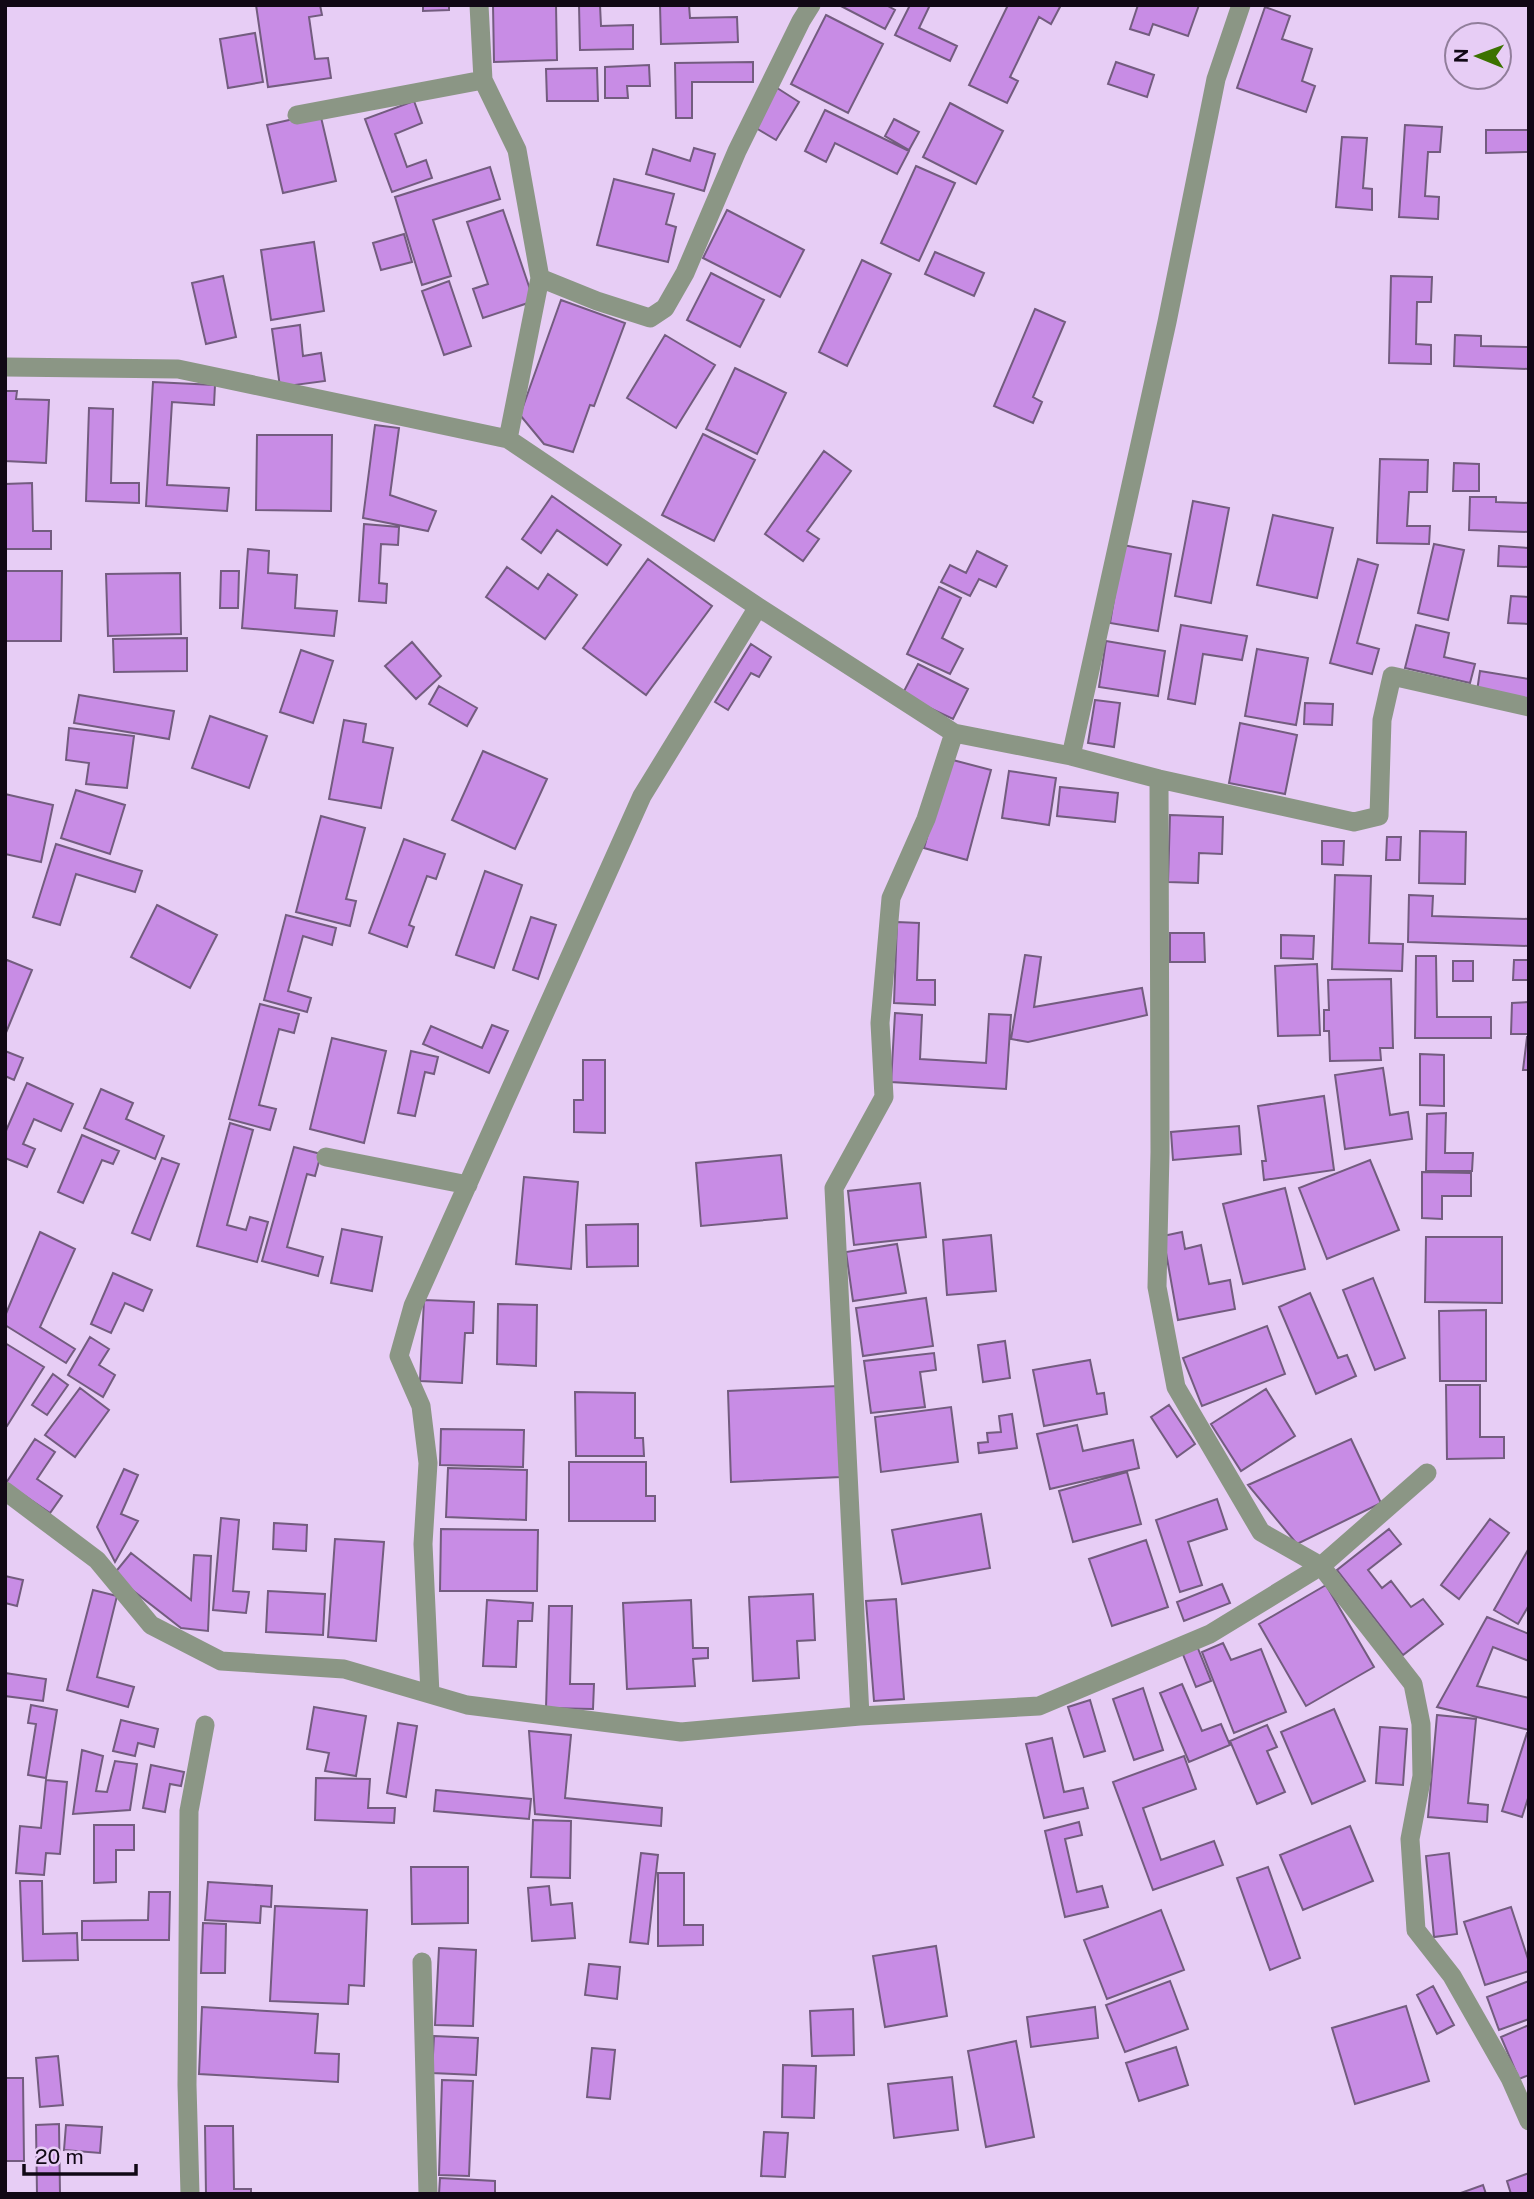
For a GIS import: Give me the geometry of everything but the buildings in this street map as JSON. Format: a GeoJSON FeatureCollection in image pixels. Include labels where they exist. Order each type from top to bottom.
{"type":"FeatureCollection","features":[{"type":"Feature","properties":{"kind":"street"},"geometry":{"type":"LineString","coordinates":[[479,5],[483,80],[517,150],[540,278],[508,439]]}},
{"type":"Feature","properties":{"kind":"street"},"geometry":{"type":"LineString","coordinates":[[540,278],[597,301],[650,318],[665,308],[685,273],[737,151],[811,5]]}},
{"type":"Feature","properties":{"kind":"street"},"geometry":{"type":"LineString","coordinates":[[1071,756],[1167,322],[1216,79],[1241,5]]}},
{"type":"Feature","properties":{"kind":"street"},"geometry":{"type":"LineString","coordinates":[[297,116],[483,80]]}},
{"type":"Feature","properties":{"kind":"street"},"geometry":{"type":"LineString","coordinates":[[5,368],[178,369],[508,439],[758,607],[954,733],[1071,756],[1159,779],[1354,822],[1380,816],[1382,720],[1392,676],[1529,707]]}},
{"type":"Feature","properties":{"kind":"street"},"geometry":{"type":"LineString","coordinates":[[430,1694],[422,1544],[428,1463],[421,1406],[399,1356],[413,1306],[642,796],[758,607]]}},
{"type":"Feature","properties":{"kind":"street"},"geometry":{"type":"LineString","coordinates":[[860,1716],[834,1188],[884,1097],[880,1023],[891,898],[926,819],[954,733]]}},
{"type":"Feature","properties":{"kind":"street"},"geometry":{"type":"LineString","coordinates":[[1159,779],[1160,1152],[1157,1287],[1176,1387],[1261,1532],[1321,1566],[1413,1684],[1421,1724],[1422,1776],[1410,1839],[1416,1930],[1452,1976],[1510,2078],[1529,2121]]}},
{"type":"Feature","properties":{"kind":"street"},"geometry":{"type":"LineString","coordinates":[[326,1157],[468,1185]]}},
{"type":"Feature","properties":{"kind":"street"},"geometry":{"type":"LineString","coordinates":[[5,1491],[97,1560],[151,1625],[221,1661],[344,1669],[467,1705],[681,1732],[860,1716],[1039,1706],[1210,1634],[1321,1566],[1427,1473]]}},
{"type":"Feature","properties":{"kind":"street"},"geometry":{"type":"LineString","coordinates":[[190,2194],[187,2085],[189,1811],[205,1725]]}},
{"type":"Feature","properties":{"kind":"street"},"geometry":{"type":"LineString","coordinates":[[422,1962],[428,2194]]}}]}
